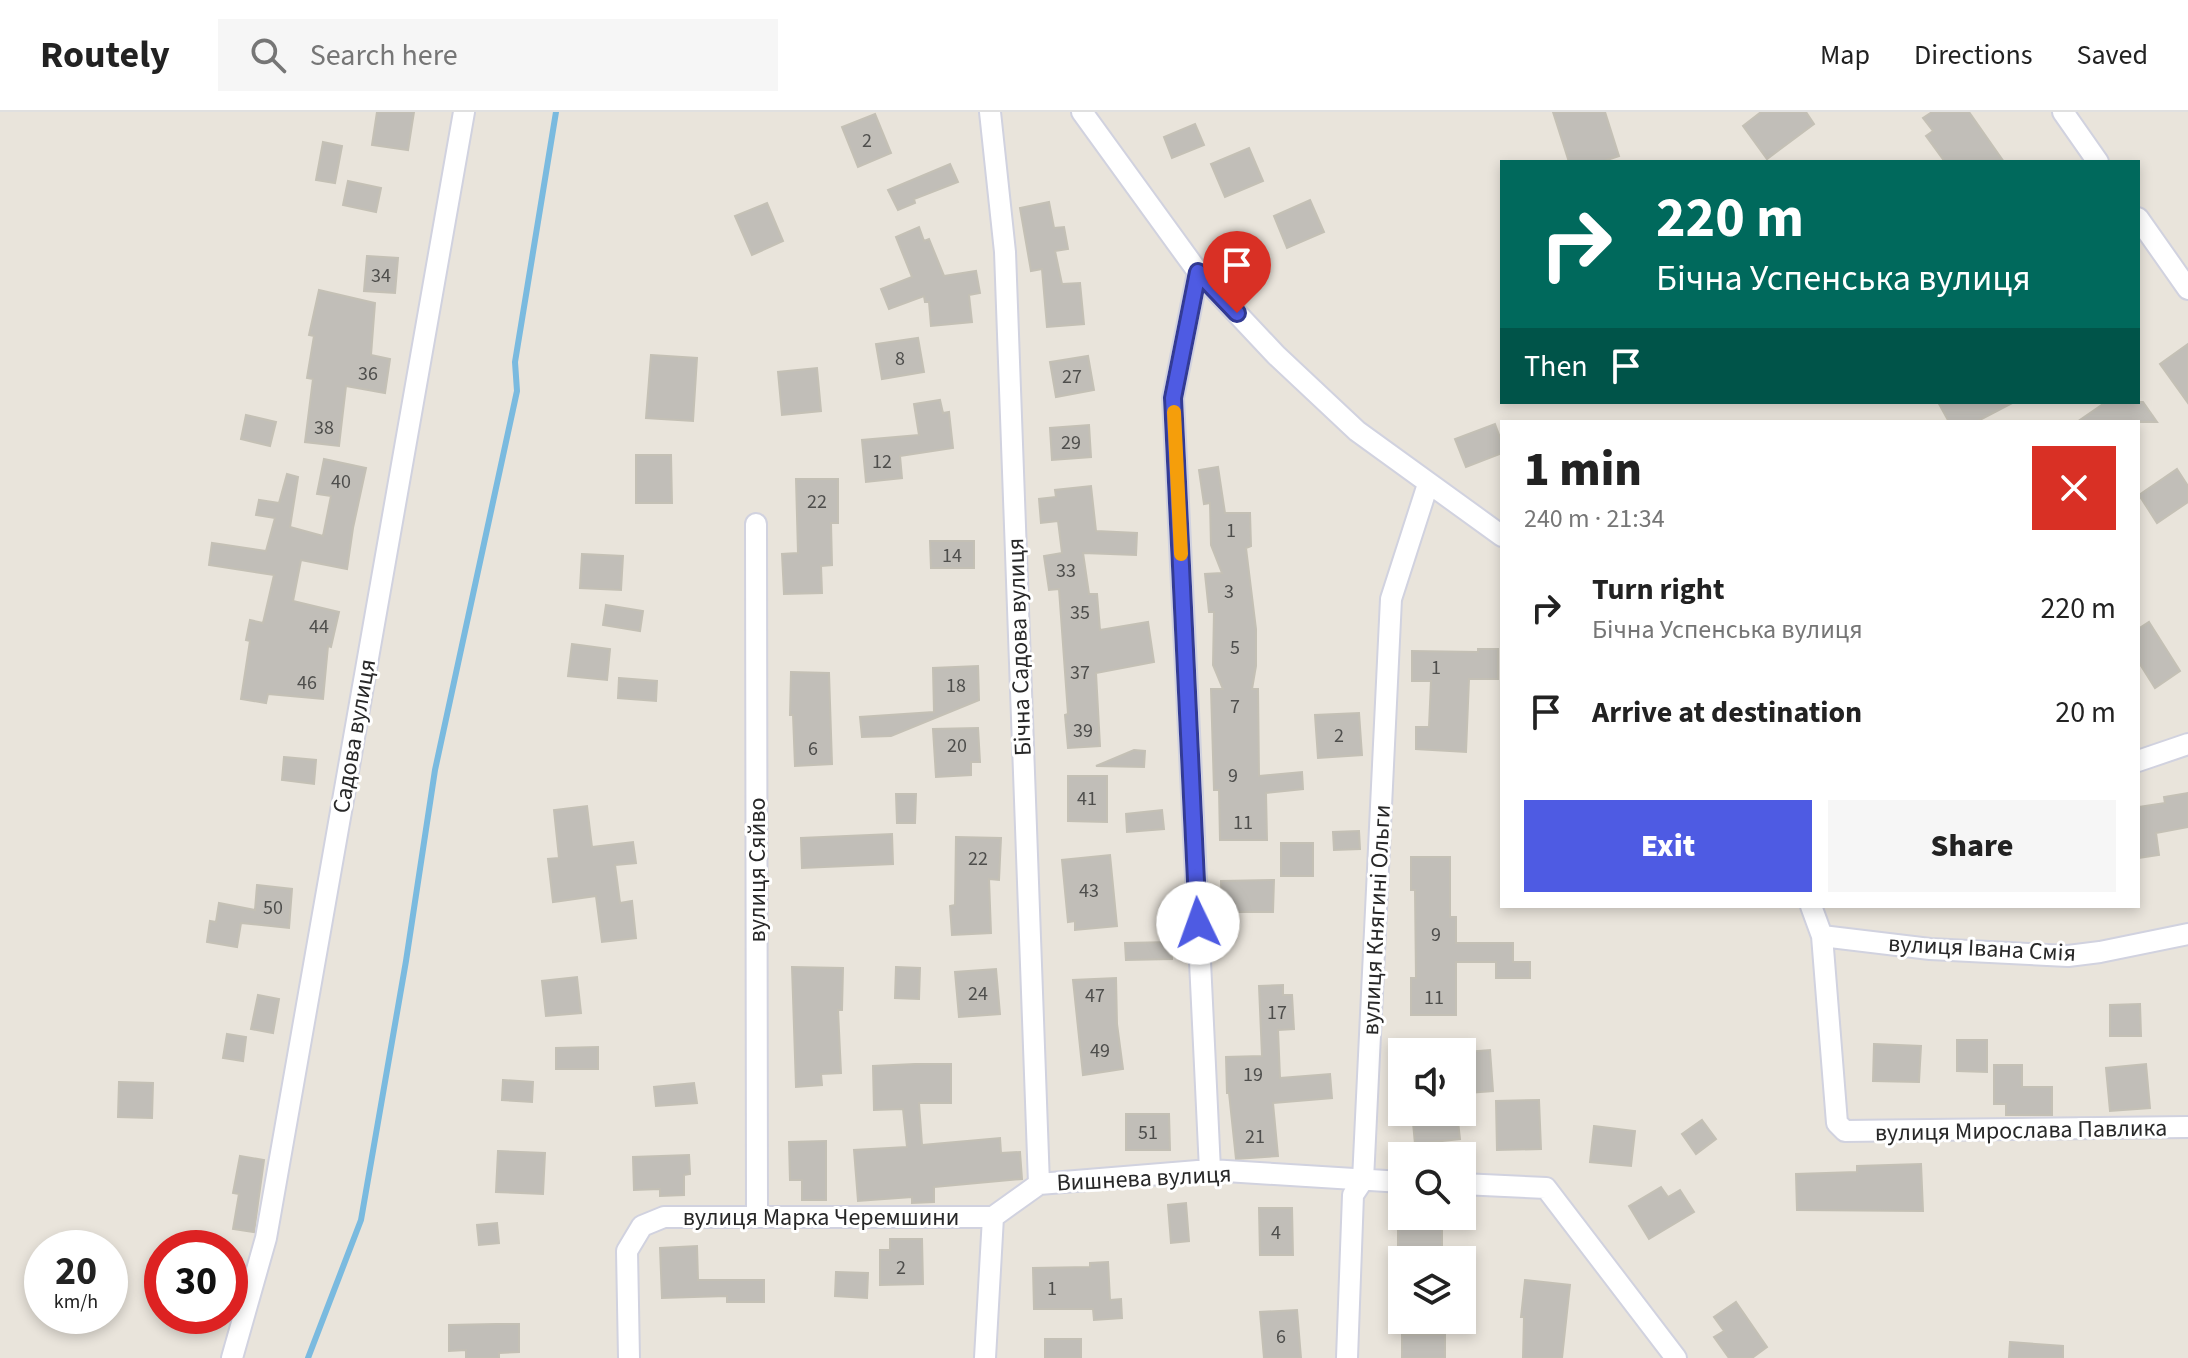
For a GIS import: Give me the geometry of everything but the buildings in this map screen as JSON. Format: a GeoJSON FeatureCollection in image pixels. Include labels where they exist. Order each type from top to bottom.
{"type":"FeatureCollection","features":[{"type":"Feature","properties":{"kind":"street","name":"Садова вулиця"},"geometry":{"type":"LineString","coordinates":[[232,1358],[266,1238],[464,112]]}},
{"type":"Feature","properties":{"kind":"street","name":"Бічна Садова вулиця"},"geometry":{"type":"LineString","coordinates":[[990,112],[1005,252],[1039,1184]]}},
{"type":"Feature","properties":{"kind":"street"},"geometry":{"type":"LineString","coordinates":[[1082,112],[1198,272],[1276,355],[1357,431],[1500,535]]}},
{"type":"Feature","properties":{"kind":"street"},"geometry":{"type":"LineString","coordinates":[[2063,112],[2097,160]]}},
{"type":"Feature","properties":{"kind":"street"},"geometry":{"type":"LineString","coordinates":[[2140,221],[2188,289]]}},
{"type":"Feature","properties":{"kind":"street"},"geometry":{"type":"LineString","coordinates":[[1198,272],[1173,398],[1210,1170]]}},
{"type":"Feature","properties":{"kind":"street","name":"вулиця Княгині Ольги"},"geometry":{"type":"LineString","coordinates":[[1347,1358],[1353,1195],[1363,1180],[1391,599],[1428,484]]}},
{"type":"Feature","properties":{"kind":"street","name":"вулиця Сяйво"},"geometry":{"type":"LineString","coordinates":[[756,524],[757,1216]]}},
{"type":"Feature","properties":{"kind":"street"},"geometry":{"type":"LineString","coordinates":[[2140,760],[2188,744]]}},
{"type":"Feature","properties":{"kind":"street","name":"вулиця Мирослава Павлика"},"geometry":{"type":"LineString","coordinates":[[1812,908],[1822,936],[1837,1123],[1845,1131],[2188,1127]]}},
{"type":"Feature","properties":{"kind":"street","name":"вулиця Івана Смія"},"geometry":{"type":"LineString","coordinates":[[1822,936],[1930,949],[2068,956],[2188,934]]}},
{"type":"Feature","properties":{"kind":"street","name":"Вишнева вулиця"},"geometry":{"type":"LineString","coordinates":[[993,1217],[1039,1184],[1210,1170],[1388,1181]]}},
{"type":"Feature","properties":{"kind":"street"},"geometry":{"type":"LineString","coordinates":[[1476,1185],[1546,1188],[1676,1358]]}},
{"type":"Feature","properties":{"kind":"street","name":"вулиця Марка Черемшини"},"geometry":{"type":"LineString","coordinates":[[629,1358],[627,1251],[642,1226],[664,1217],[993,1217]]}},
{"type":"Feature","properties":{"kind":"street"},"geometry":{"type":"LineString","coordinates":[[985,1358],[993,1217]]}},
{"type":"Feature","properties":{"kind":"waterway"},"geometry":{"type":"LineString","coordinates":[[308,1358],[361,1220],[435,770],[517,391],[515,362],[556,112]]}},
{"type":"Feature","properties":{"kind":"slow traffic"},"geometry":{"type":"LineString","coordinates":[[1174,412],[1181,554]]}},
{"type":"Feature","properties":{"kind":"route"},"geometry":{"type":"LineString","coordinates":[[1198,923],[1173,398],[1198,272],[1237,313]]}}]}
